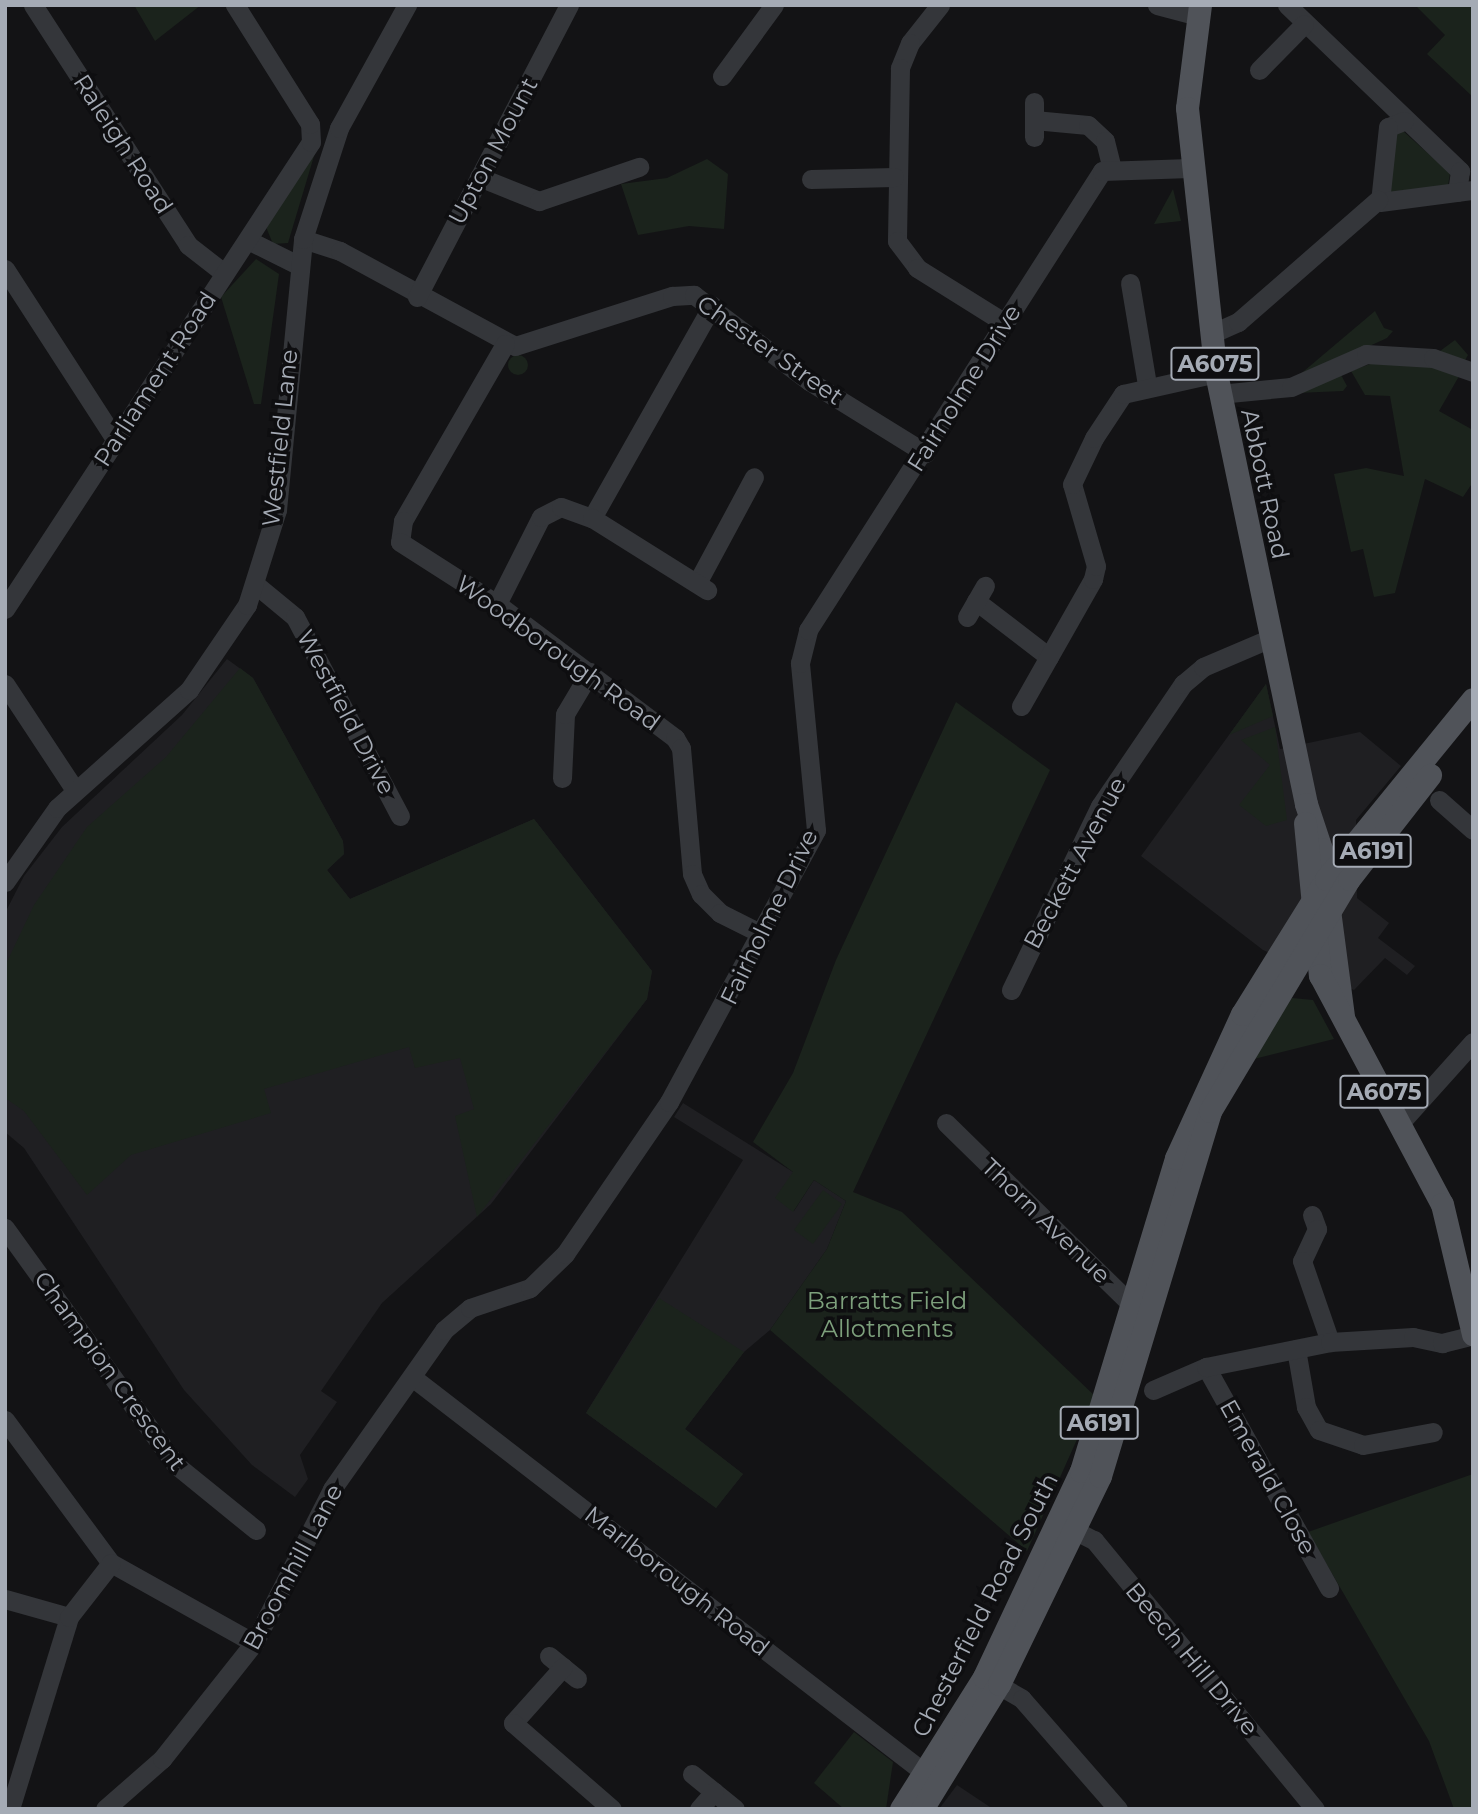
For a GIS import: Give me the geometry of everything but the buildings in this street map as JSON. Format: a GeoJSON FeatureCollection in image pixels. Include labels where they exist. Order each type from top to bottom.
{"type":"FeatureCollection","features":[{"type":"Feature","properties":{"kind":"main road","name":"Abbott Road"},"geometry":{"type":"LineString","coordinates":[[1199,11],[1187,108],[1190,168],[1218,383],[1271,638],[1326,879]]}},
{"type":"Feature","properties":{"kind":"main road","name":"A6191"},"geometry":{"type":"LineString","coordinates":[[1326,879],[1473,699]]}},
{"type":"Feature","properties":{"kind":"main road","name":"A6191"},"geometry":{"type":"LineString","coordinates":[[1319,907],[1473,722]]}},
{"type":"Feature","properties":{"kind":"main road","name":"Abbott Road"},"geometry":{"type":"LineString","coordinates":[[1310,814],[1319,907]]}},
{"type":"Feature","properties":{"kind":"main road"},"geometry":{"type":"LineString","coordinates":[[1310,814],[1336,841],[1366,831]]}},
{"type":"Feature","properties":{"kind":"main road","name":"A6075"},"geometry":{"type":"LineString","coordinates":[[1326,879],[1319,907],[1343,1017]]}},
{"type":"Feature","properties":{"kind":"main road","name":"Chesterfield Road South"},"geometry":{"type":"LineString","coordinates":[[1144,1304],[1210,1111],[1278,991],[1314,937],[1319,907]]}},
{"type":"Feature","properties":{"kind":"main road","name":"Chesterfield Road South"},"geometry":{"type":"LineString","coordinates":[[922,1809],[934,1780],[992,1680],[1067,1526],[1100,1476],[1196,1104],[1319,907]]}},
{"type":"Feature","properties":{"kind":"main road","name":"A6075"},"geometry":{"type":"LineString","coordinates":[[1314,937],[1327,996],[1343,1017],[1402,1121],[1442,1204],[1473,1334]]}},
{"type":"Feature","properties":{"kind":"main road"},"geometry":{"type":"LineString","coordinates":[[1278,991],[1307,985],[1327,996]]}},
{"type":"Feature","properties":{"kind":"main road","name":"Chesterfield Road South"},"geometry":{"type":"LineString","coordinates":[[901,1809],[934,1780]]}},
{"type":"Feature","properties":{"kind":"street","name":"Raleigh Road"},"geometry":{"type":"LineString","coordinates":[[33,5],[188,245],[224,273]]}},
{"type":"Feature","properties":{"kind":"street","name":"Parliament Road"},"geometry":{"type":"LineString","coordinates":[[5,609],[306,152],[310,124],[235,5]]}},
{"type":"Feature","properties":{"kind":"street","name":"Westfield Lane"},"geometry":{"type":"LineString","coordinates":[[5,882],[75,790],[190,690],[255,584],[277,510],[298,265],[303,239],[339,128],[407,5]]}},
{"type":"Feature","properties":{"kind":"street","name":"Upton Mount"},"geometry":{"type":"LineString","coordinates":[[417,297],[569,5]]}},
{"type":"Feature","properties":{"kind":"street"},"geometry":{"type":"LineString","coordinates":[[722,76],[774,5]]}},
{"type":"Feature","properties":{"kind":"street"},"geometry":{"type":"LineString","coordinates":[[940,5],[915,34],[900,68],[894,177],[897,242],[905,257],[1005,323]]}},
{"type":"Feature","properties":{"kind":"street"},"geometry":{"type":"LineString","coordinates":[[1157,5],[1199,11]]}},
{"type":"Feature","properties":{"kind":"street"},"geometry":{"type":"LineString","coordinates":[[1211,334],[1238,322],[1378,200],[1465,191],[1460,171],[1404,121],[1287,5]]}},
{"type":"Feature","properties":{"kind":"street"},"geometry":{"type":"LineString","coordinates":[[1259,71],[1304,24]]}},
{"type":"Feature","properties":{"kind":"street"},"geometry":{"type":"LineString","coordinates":[[1034,120],[1088,125],[1105,141],[1112,170],[1190,168]]}},
{"type":"Feature","properties":{"kind":"street"},"geometry":{"type":"LineString","coordinates":[[1378,200],[1388,127],[1404,121]]}},
{"type":"Feature","properties":{"kind":"street"},"geometry":{"type":"LineString","coordinates":[[479,177],[539,201],[639,167]]}},
{"type":"Feature","properties":{"kind":"street","name":"Fairholme Drive"},"geometry":{"type":"LineString","coordinates":[[412,1377],[444,1330],[470,1308],[530,1288],[565,1254],[669,1102],[816,830],[800,663],[808,630],[925,453],[1102,171],[1112,170]]}},
{"type":"Feature","properties":{"kind":"street"},"geometry":{"type":"LineString","coordinates":[[811,179],[894,177]]}},
{"type":"Feature","properties":{"kind":"street","name":"Chester Street"},"geometry":{"type":"LineString","coordinates":[[303,239],[340,251],[417,297],[505,344],[538,344],[684,293],[712,306],[809,381],[925,453]]}},
{"type":"Feature","properties":{"kind":"street"},"geometry":{"type":"LineString","coordinates":[[248,240],[298,265]]}},
{"type":"Feature","properties":{"kind":"street"},"geometry":{"type":"LineString","coordinates":[[5,269],[115,439]]}},
{"type":"Feature","properties":{"kind":"street"},"geometry":{"type":"LineString","coordinates":[[1130,283],[1147,385]]}},
{"type":"Feature","properties":{"kind":"street"},"geometry":{"type":"LineString","coordinates":[[592,518],[712,306]]}},
{"type":"Feature","properties":{"kind":"street","name":"Woodborough Road"},"geometry":{"type":"LineString","coordinates":[[505,344],[398,531],[409,552],[497,604],[675,738],[692,874],[701,894],[720,913],[762,934]]}},
{"type":"Feature","properties":{"kind":"street"},"geometry":{"type":"LineString","coordinates":[[1021,706],[1096,566],[1073,495],[1076,474],[1117,399],[1147,385],[1218,383],[1291,387],[1366,354],[1433,358],[1473,372]]}},
{"type":"Feature","properties":{"kind":"street"},"geometry":{"type":"LineString","coordinates":[[497,604],[541,516],[571,507],[702,586],[754,477]]}},
{"type":"Feature","properties":{"kind":"street","name":"Westfield Drive"},"geometry":{"type":"LineString","coordinates":[[255,584],[295,617],[400,816]]}},
{"type":"Feature","properties":{"kind":"street"},"geometry":{"type":"LineString","coordinates":[[976,601],[1049,657]]}},
{"type":"Feature","properties":{"kind":"street","name":"Beckett Avenue"},"geometry":{"type":"LineString","coordinates":[[1011,990],[1100,806],[1183,684],[1203,667],[1271,638]]}},
{"type":"Feature","properties":{"kind":"street"},"geometry":{"type":"LineString","coordinates":[[562,778],[565,714],[590,672]]}},
{"type":"Feature","properties":{"kind":"street"},"geometry":{"type":"LineString","coordinates":[[5,684],[75,790]]}},
{"type":"Feature","properties":{"kind":"street"},"geometry":{"type":"LineString","coordinates":[[1439,800],[1473,830]]}},
{"type":"Feature","properties":{"kind":"street"},"geometry":{"type":"LineString","coordinates":[[1402,1121],[1473,1042]]}},
{"type":"Feature","properties":{"kind":"street","name":"Thorn Avenue"},"geometry":{"type":"LineString","coordinates":[[946,1123],[1144,1304]]}},
{"type":"Feature","properties":{"kind":"street"},"geometry":{"type":"LineString","coordinates":[[1312,1215],[1317,1229],[1303,1261],[1330,1342]]}},
{"type":"Feature","properties":{"kind":"street","name":"Champion Crescent"},"geometry":{"type":"LineString","coordinates":[[5,1228],[176,1465],[256,1530]]}},
{"type":"Feature","properties":{"kind":"street"},"geometry":{"type":"LineString","coordinates":[[1153,1390],[1206,1367],[1330,1342],[1413,1337],[1442,1343],[1473,1334]]}},
{"type":"Feature","properties":{"kind":"street"},"geometry":{"type":"LineString","coordinates":[[1296,1349],[1306,1407],[1319,1430],[1351,1445],[1397,1432],[1433,1432]]}},
{"type":"Feature","properties":{"kind":"street","name":"Emerald Close"},"geometry":{"type":"LineString","coordinates":[[1206,1367],[1329,1588]]}},
{"type":"Feature","properties":{"kind":"street","name":"Broomhill Lane"},"geometry":{"type":"LineString","coordinates":[[105,1809],[163,1759],[254,1643],[284,1597],[337,1493],[412,1377]]}},
{"type":"Feature","properties":{"kind":"street","name":"Marlborough Road"},"geometry":{"type":"LineString","coordinates":[[412,1377],[934,1780]]}},
{"type":"Feature","properties":{"kind":"street"},"geometry":{"type":"LineString","coordinates":[[5,1420],[111,1563],[254,1643]]}},
{"type":"Feature","properties":{"kind":"street","name":"Beech Hill Drive"},"geometry":{"type":"LineString","coordinates":[[1067,1526],[1094,1540],[1315,1809]]}},
{"type":"Feature","properties":{"kind":"street"},"geometry":{"type":"LineString","coordinates":[[10,1809],[69,1617],[111,1563]]}},
{"type":"Feature","properties":{"kind":"street"},"geometry":{"type":"LineString","coordinates":[[5,1599],[69,1617]]}},
{"type":"Feature","properties":{"kind":"street"},"geometry":{"type":"LineString","coordinates":[[563,1667],[513,1724],[612,1809]]}},
{"type":"Feature","properties":{"kind":"street"},"geometry":{"type":"LineString","coordinates":[[992,1680],[1022,1699],[1118,1809]]}},
{"type":"Feature","properties":{"kind":"street"},"geometry":{"type":"LineString","coordinates":[[692,1774],[735,1809]]}},
{"type":"Feature","properties":{"kind":"street"},"geometry":{"type":"LineString","coordinates":[[699,1809],[714,1791]]}},
{"type":"Feature","properties":{"kind":"shaded area"},"geometry":{"type":"Polygon","coordinates":[[[227,659],[253,678],[343,841],[344,854],[327,870],[350,899],[534,819],[652,971],[647,999],[491,1204],[382,1303],[321,1391],[337,1402],[300,1455],[308,1479],[295,1497],[252,1465],[184,1390],[24,1148],[5,1132],[5,913],[24,876],[62,827],[182,715],[227,659]]]}},
{"type":"Feature","properties":{"kind":"shaded area"},"geometry":{"type":"Polygon","coordinates":[[[1266,684],[1280,749],[1360,732],[1401,766],[1356,820],[1357,898],[1389,923],[1378,938],[1415,966],[1407,975],[1385,958],[1354,990],[1263,950],[1141,856],[1266,684]]]}},
{"type":"Feature","properties":{"kind":"shaded area"},"geometry":{"type":"Polygon","coordinates":[[[683,1103],[793,1172],[794,1211],[814,1180],[846,1201],[827,1249],[770,1330],[744,1352],[685,1429],[743,1474],[716,1508],[586,1413],[743,1160],[674,1117],[683,1103]]]}},
{"type":"Feature","properties":{"kind":"shaded area"},"geometry":{"type":"Polygon","coordinates":[[[957,1785],[993,1809],[939,1809],[957,1785]]]}},
{"type":"Feature","properties":{"kind":"green space"},"geometry":{"type":"Polygon","coordinates":[[[134,5],[201,5],[155,41],[134,5]]]}},
{"type":"Feature","properties":{"kind":"green space"},"geometry":{"type":"Polygon","coordinates":[[[1415,5],[1473,5],[1473,97],[1427,54],[1445,35],[1415,5]]]}},
{"type":"Feature","properties":{"kind":"green space"},"geometry":{"type":"Polygon","coordinates":[[[1403,131],[1450,173],[1448,186],[1384,196],[1392,133],[1403,131]]]}},
{"type":"Feature","properties":{"kind":"green space"},"geometry":{"type":"Polygon","coordinates":[[[317,146],[288,243],[273,244],[266,227],[317,146]]]}},
{"type":"Feature","properties":{"kind":"green space"},"geometry":{"type":"Polygon","coordinates":[[[707,159],[728,174],[724,229],[689,226],[638,235],[621,184],[667,178],[707,159]]]}},
{"type":"Feature","properties":{"kind":"green space"},"geometry":{"type":"Polygon","coordinates":[[[1173,189],[1181,221],[1154,224],[1173,189]]]}},
{"type":"Feature","properties":{"kind":"green space"},"geometry":{"type":"Polygon","coordinates":[[[256,259],[279,274],[261,404],[254,404],[221,297],[256,259]]]}},
{"type":"Feature","properties":{"kind":"green space"},"geometry":{"type":"Polygon","coordinates":[[[1375,311],[1384,328],[1393,331],[1387,338],[1291,382],[1375,311]]]}},
{"type":"Feature","properties":{"kind":"green space"},"geometry":{"type":"Polygon","coordinates":[[[1455,340],[1468,355],[1463,364],[1440,351],[1455,340]]]}},
{"type":"Feature","properties":{"kind":"green space"},"geometry":{"type":"Polygon","coordinates":[[[518,355],[525,358],[528,365],[525,372],[518,375],[511,372],[508,365],[511,358],[518,355]]]}},
{"type":"Feature","properties":{"kind":"green space"},"geometry":{"type":"Polygon","coordinates":[[[1378,361],[1462,371],[1439,411],[1473,430],[1473,482],[1463,497],[1425,479],[1395,593],[1374,597],[1363,549],[1351,552],[1334,474],[1366,468],[1404,476],[1390,396],[1365,395],[1351,371],[1378,361]]]}},
{"type":"Feature","properties":{"kind":"green space"},"geometry":{"type":"Polygon","coordinates":[[[1339,371],[1347,386],[1343,391],[1297,393],[1339,371]]]}},
{"type":"Feature","properties":{"kind":"green space"},"geometry":{"type":"Polygon","coordinates":[[[240,668],[253,678],[343,841],[344,854],[327,870],[350,899],[534,819],[652,971],[647,999],[477,1217],[455,1116],[474,1109],[460,1058],[415,1068],[409,1047],[264,1089],[271,1113],[131,1155],[87,1195],[24,1111],[5,1098],[5,966],[34,905],[87,827],[166,757],[240,668]]]}},
{"type":"Feature","properties":{"kind":"green space"},"geometry":{"type":"Polygon","coordinates":[[[1266,684],[1273,716],[1229,735],[1266,684]]]}},
{"type":"Feature","properties":{"kind":"green space","name":"Barratts Field Allotments"},"geometry":{"type":"Polygon","coordinates":[[[956,702],[1050,770],[853,1192],[902,1212],[1096,1397],[1027,1551],[770,1330],[827,1249],[846,1201],[814,1180],[793,1212],[775,1198],[793,1172],[753,1142],[793,1073],[836,960],[956,702]]]}},
{"type":"Feature","properties":{"kind":"green space"},"geometry":{"type":"Polygon","coordinates":[[[1275,727],[1287,820],[1266,826],[1239,805],[1270,765],[1241,740],[1275,727]]]}},
{"type":"Feature","properties":{"kind":"green space"},"geometry":{"type":"Polygon","coordinates":[[[1292,998],[1313,1000],[1334,1039],[1250,1060],[1292,998]]]}},
{"type":"Feature","properties":{"kind":"green space"},"geometry":{"type":"Polygon","coordinates":[[[823,1190],[842,1204],[813,1244],[794,1230],[823,1190]]]}},
{"type":"Feature","properties":{"kind":"green space"},"geometry":{"type":"Polygon","coordinates":[[[659,1298],[744,1352],[685,1429],[743,1474],[716,1508],[586,1413],[659,1298]]]}},
{"type":"Feature","properties":{"kind":"green space"},"geometry":{"type":"Polygon","coordinates":[[[1473,1474],[1473,1809],[1454,1809],[1429,1741],[1308,1532],[1473,1474]]]}},
{"type":"Feature","properties":{"kind":"green space"},"geometry":{"type":"Polygon","coordinates":[[[854,1732],[893,1762],[886,1809],[844,1809],[814,1783],[854,1732]]]}}]}
